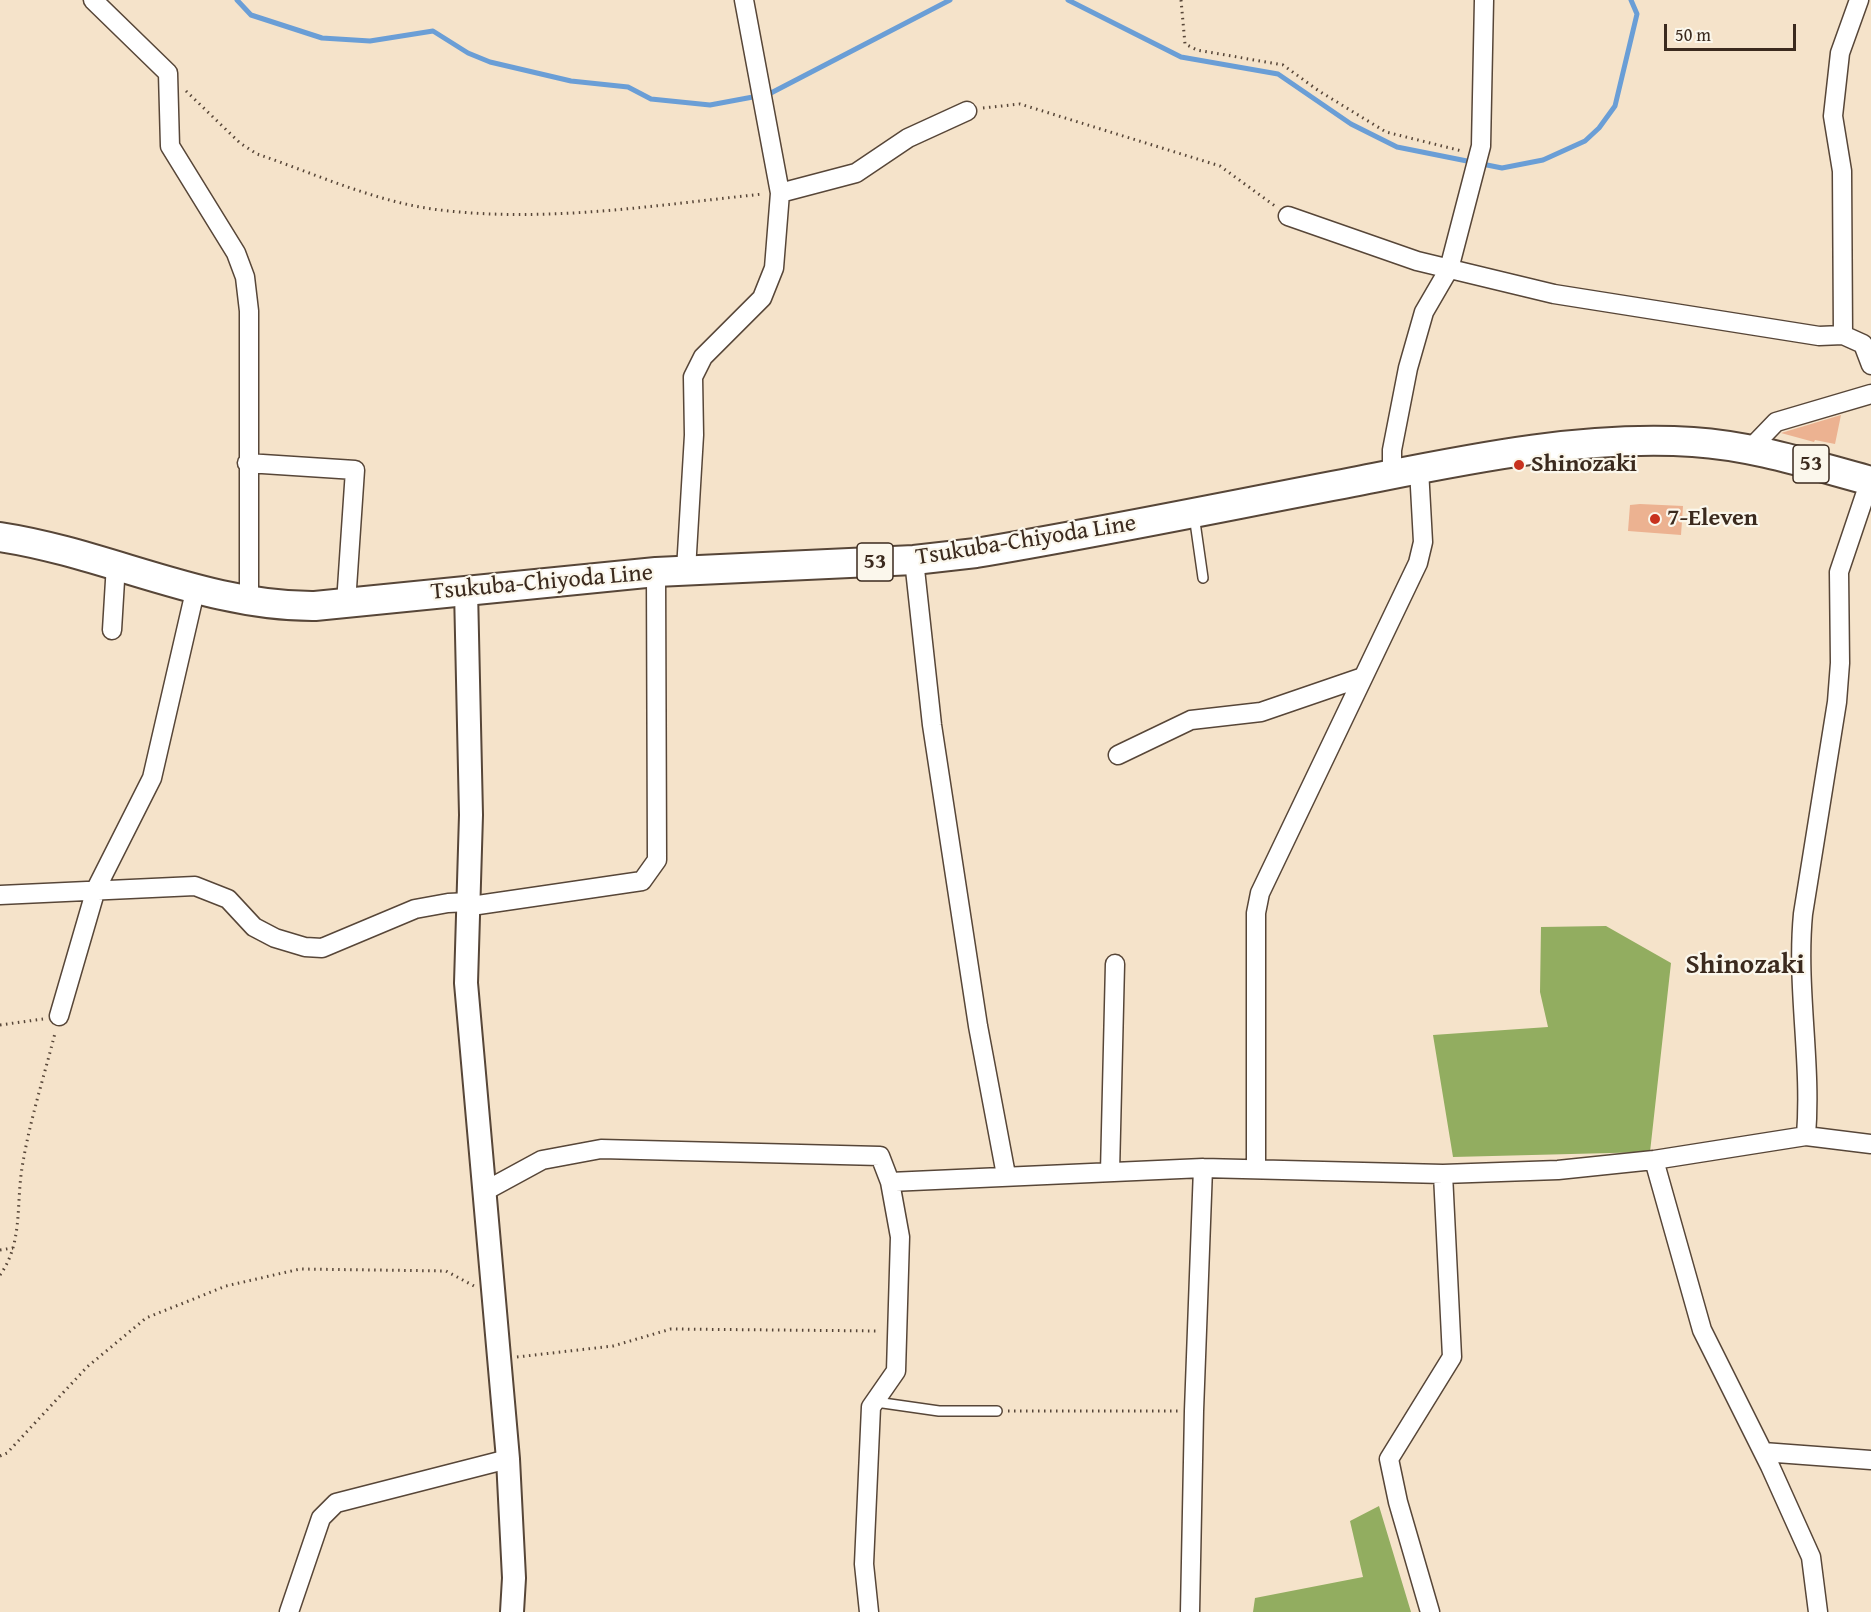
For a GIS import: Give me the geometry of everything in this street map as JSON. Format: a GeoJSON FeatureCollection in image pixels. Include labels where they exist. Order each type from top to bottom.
{"type":"FeatureCollection","features":[{"type":"Feature","properties":{"kind":"main road","name":"Tsukuba-Chiyoda Line"},"geometry":{"type":"LineString","coordinates":[[0,537],[66,550],[249,602],[283,606],[346,603],[656,572],[914,560],[1041,543],[1419,469],[1538,450],[1611,443],[1693,442],[1750,449],[1871,479]]}},
{"type":"Feature","properties":{"kind":"street"},"geometry":{"type":"LineString","coordinates":[[93,0],[168,73],[170,146],[236,253],[245,277],[249,311],[247,463],[249,602]]}},
{"type":"Feature","properties":{"kind":"street"},"geometry":{"type":"LineString","coordinates":[[686,570],[694,435],[693,377],[703,357],[762,298],[774,268],[780,193],[744,0]]}},
{"type":"Feature","properties":{"kind":"street"},"geometry":{"type":"LineString","coordinates":[[1392,474],[1392,450],[1408,368],[1424,312],[1449,269],[1478,156],[1484,0]]}},
{"type":"Feature","properties":{"kind":"street"},"geometry":{"type":"LineString","coordinates":[[1843,335],[1842,171],[1833,116],[1840,53],[1858,0]]}},
{"type":"Feature","properties":{"kind":"street"},"geometry":{"type":"LineString","coordinates":[[780,193],[856,173],[908,138],[967,111]]}},
{"type":"Feature","properties":{"kind":"street"},"geometry":{"type":"LineString","coordinates":[[1288,216],[1387,251],[1449,269],[1554,294],[1819,336],[1843,335],[1863,344],[1871,365]]}},
{"type":"Feature","properties":{"kind":"street"},"geometry":{"type":"LineString","coordinates":[[1750,449],[1776,422],[1871,394]]}},
{"type":"Feature","properties":{"kind":"street"},"geometry":{"type":"LineString","coordinates":[[247,463],[355,470],[346,603]]}},
{"type":"Feature","properties":{"kind":"street"},"geometry":{"type":"LineString","coordinates":[[1256,1169],[1256,913],[1260,893],[1418,563],[1423,542],[1419,469]]}},
{"type":"Feature","properties":{"kind":"street"},"geometry":{"type":"LineString","coordinates":[[1806,1136],[1810,1095],[1801,934],[1837,702],[1840,663],[1839,572],[1871,479]]}},
{"type":"Feature","properties":{"kind":"street"},"geometry":{"type":"LineString","coordinates":[[914,560],[932,725],[978,1026],[1006,1175]]}},
{"type":"Feature","properties":{"kind":"street"},"geometry":{"type":"LineString","coordinates":[[112,630],[116,564]]}},
{"type":"Feature","properties":{"kind":"street"},"geometry":{"type":"LineString","coordinates":[[0,895],[195,886],[228,899],[254,927],[275,938],[305,947],[322,948],[416,909],[470,902],[478,906],[642,880],[657,860],[656,572]]}},
{"type":"Feature","properties":{"kind":"street"},"geometry":{"type":"LineString","coordinates":[[59,1016],[96,889],[152,778],[196,587]]}},
{"type":"Feature","properties":{"kind":"street"},"geometry":{"type":"LineString","coordinates":[[466,590],[471,815],[466,983],[508,1459],[514,1578],[512,1612]]}},
{"type":"Feature","properties":{"kind":"street"},"geometry":{"type":"LineString","coordinates":[[1118,755],[1191,720],[1261,712],[1363,677]]}},
{"type":"Feature","properties":{"kind":"street"},"geometry":{"type":"LineString","coordinates":[[1110,1172],[1115,964]]}},
{"type":"Feature","properties":{"kind":"street"},"geometry":{"type":"LineString","coordinates":[[890,1182],[1006,1175],[1203,1168],[1443,1174],[1558,1170],[1654,1160],[1806,1136],[1871,1144]]}},
{"type":"Feature","properties":{"kind":"street"},"geometry":{"type":"LineString","coordinates":[[485,1191],[542,1160],[601,1149],[880,1156],[890,1182],[900,1237],[896,1371],[871,1407],[864,1564],[869,1612]]}},
{"type":"Feature","properties":{"kind":"street"},"geometry":{"type":"LineString","coordinates":[[1654,1160],[1702,1330],[1763,1452],[1811,1557],[1818,1612]]}},
{"type":"Feature","properties":{"kind":"street"},"geometry":{"type":"LineString","coordinates":[[1190,1612],[1194,1411],[1203,1168]]}},
{"type":"Feature","properties":{"kind":"street"},"geometry":{"type":"LineString","coordinates":[[1430,1612],[1398,1502],[1389,1459],[1452,1357],[1443,1174]]}},
{"type":"Feature","properties":{"kind":"street"},"geometry":{"type":"LineString","coordinates":[[1763,1452],[1871,1460]]}},
{"type":"Feature","properties":{"kind":"street"},"geometry":{"type":"LineString","coordinates":[[288,1612],[321,1518],[336,1503],[508,1459]]}},
{"type":"Feature","properties":{"kind":"lane"},"geometry":{"type":"LineString","coordinates":[[1194,513],[1203,578]]}},
{"type":"Feature","properties":{"kind":"lane"},"geometry":{"type":"LineString","coordinates":[[876,1402],[939,1411],[997,1411]]}},
{"type":"Feature","properties":{"kind":"path"},"geometry":{"type":"LineString","coordinates":[[1180,0],[1185,44],[1197,50],[1283,65],[1319,91],[1386,132],[1478,156]]}},
{"type":"Feature","properties":{"kind":"path"},"geometry":{"type":"LineString","coordinates":[[168,73],[240,143],[257,154],[382,196],[439,210],[551,216],[780,193]]}},
{"type":"Feature","properties":{"kind":"path"},"geometry":{"type":"LineString","coordinates":[[967,111],[1020,104],[1220,166],[1288,216]]}},
{"type":"Feature","properties":{"kind":"path"},"geometry":{"type":"LineString","coordinates":[[0,1025],[59,1016],[22,1167],[14,1248],[11,1259],[0,1275]]}},
{"type":"Feature","properties":{"kind":"path"},"geometry":{"type":"LineString","coordinates":[[0,1250],[14,1248]]}},
{"type":"Feature","properties":{"kind":"path"},"geometry":{"type":"LineString","coordinates":[[0,1456],[7,1454],[87,1367],[146,1318],[226,1287],[300,1269],[446,1271],[495,1297]]}},
{"type":"Feature","properties":{"kind":"path"},"geometry":{"type":"LineString","coordinates":[[500,1359],[613,1346],[671,1329],[896,1332]]}},
{"type":"Feature","properties":{"kind":"path"},"geometry":{"type":"LineString","coordinates":[[997,1411],[1194,1411]]}},
{"type":"Feature","properties":{"kind":"green space"},"geometry":{"type":"Polygon","coordinates":[[[1606,926],[1671,963],[1650,1152],[1453,1157],[1433,1035],[1548,1027],[1540,992],[1541,927],[1606,926]]]}},
{"type":"Feature","properties":{"kind":"green space"},"geometry":{"type":"Polygon","coordinates":[[[1379,1506],[1411,1612],[1253,1612],[1255,1598],[1363,1577],[1350,1521],[1379,1506]]]}},
{"type":"Feature","properties":{"kind":"building"},"geometry":{"type":"Polygon","coordinates":[[[1841,415],[1835,444],[1815,440],[1814,442],[1781,433],[1841,415]]]}},
{"type":"Feature","properties":{"kind":"building","name":"7-Eleven"},"geometry":{"type":"Polygon","coordinates":[[[1630,505],[1683,506],[1681,535],[1628,531],[1630,505]]]}},
{"type":"Feature","properties":{"kind":"waterway"},"geometry":{"type":"LineString","coordinates":[[237,0],[251,15],[322,38],[370,41],[433,31],[468,53],[490,62],[571,81],[628,87],[651,99],[710,105],[769,94],[950,0]]}},
{"type":"Feature","properties":{"kind":"waterway"},"geometry":{"type":"LineString","coordinates":[[1068,0],[1181,57],[1278,74],[1351,124],[1397,147],[1502,168],[1543,160],[1585,141],[1599,128],[1615,106],[1637,14],[1631,0]]}},
{"type":"Feature","properties":{"kind":"place","name":"Shinozaki"},"geometry":{"type":"Point","coordinates":[1519,465]}},
{"type":"Feature","properties":{"kind":"place","name":"7-Eleven"},"geometry":{"type":"Point","coordinates":[1655,519]}},
{"type":"Feature","properties":{"kind":"district","name":"Shinozaki"},"geometry":{"type":"Point","coordinates":[1745,966]}}]}
